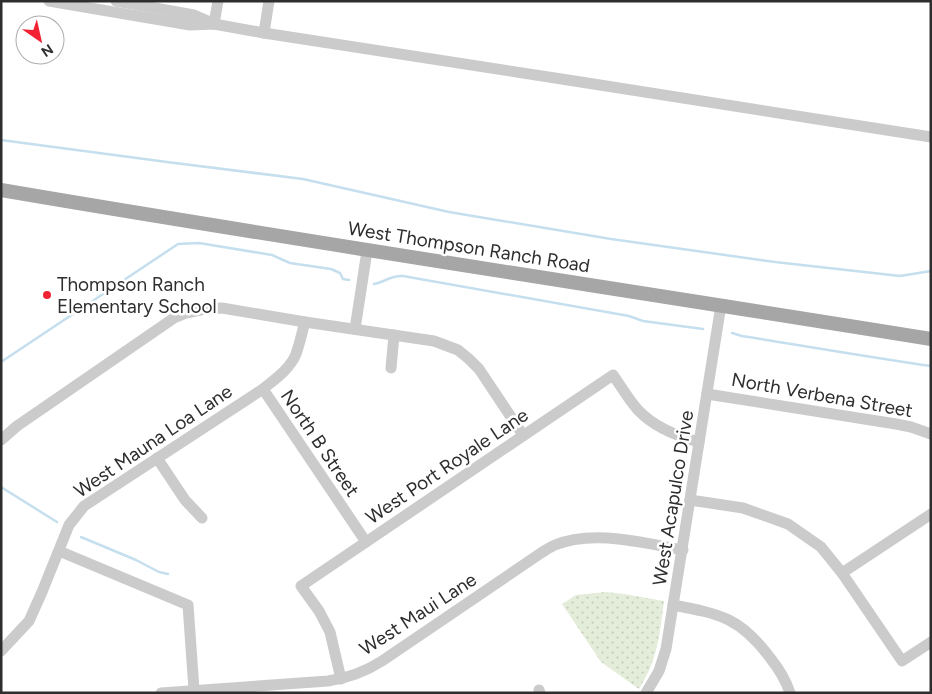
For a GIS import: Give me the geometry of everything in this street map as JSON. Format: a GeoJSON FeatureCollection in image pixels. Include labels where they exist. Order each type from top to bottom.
{"type":"FeatureCollection","features":[{"type":"Feature","properties":{"kind":"main road","name":"West Thompson Ranch Road"},"geometry":{"type":"LineString","coordinates":[[1,190],[367,251],[931,339]]}},
{"type":"Feature","properties":{"kind":"street"},"geometry":{"type":"LineString","coordinates":[[48,1],[190,25],[214,24],[931,137]]}},
{"type":"Feature","properties":{"kind":"street"},"geometry":{"type":"LineString","coordinates":[[116,1],[194,15],[214,24]]}},
{"type":"Feature","properties":{"kind":"street"},"geometry":{"type":"LineString","coordinates":[[214,24],[218,1]]}},
{"type":"Feature","properties":{"kind":"street"},"geometry":{"type":"LineString","coordinates":[[264,33],[269,2]]}},
{"type":"Feature","properties":{"kind":"street"},"geometry":{"type":"LineString","coordinates":[[355,329],[367,251]]}},
{"type":"Feature","properties":{"kind":"street","name":"West Acapulco Drive"},"geometry":{"type":"LineString","coordinates":[[646,693],[659,671],[666,649],[721,305]]}},
{"type":"Feature","properties":{"kind":"street"},"geometry":{"type":"LineString","coordinates":[[1,440],[17,426],[174,318],[205,308],[222,308],[434,341],[458,350],[479,369],[523,435]]}},
{"type":"Feature","properties":{"kind":"street","name":"West Mauna Loa Lane"},"geometry":{"type":"LineString","coordinates":[[1,652],[29,621],[69,525],[84,506],[262,389],[283,373],[296,355],[305,322]]}},
{"type":"Feature","properties":{"kind":"street"},"geometry":{"type":"LineString","coordinates":[[391,368],[394,335]]}},
{"type":"Feature","properties":{"kind":"street","name":"West Port Royale Lane"},"geometry":{"type":"LineString","coordinates":[[341,679],[330,632],[301,586],[613,375],[637,409],[649,419],[672,433],[699,442]]}},
{"type":"Feature","properties":{"kind":"street","name":"North B Street"},"geometry":{"type":"LineString","coordinates":[[262,389],[366,542]]}},
{"type":"Feature","properties":{"kind":"street","name":"North Verbena Street"},"geometry":{"type":"LineString","coordinates":[[708,394],[896,424],[931,434]]}},
{"type":"Feature","properties":{"kind":"street"},"geometry":{"type":"LineString","coordinates":[[156,458],[185,500],[202,518]]}},
{"type":"Feature","properties":{"kind":"street"},"geometry":{"type":"LineString","coordinates":[[690,500],[743,508],[788,524],[821,547],[842,573],[902,661],[931,642]]}},
{"type":"Feature","properties":{"kind":"street"},"geometry":{"type":"LineString","coordinates":[[842,573],[931,514]]}},
{"type":"Feature","properties":{"kind":"street","name":"West Maui Lane"},"geometry":{"type":"LineString","coordinates":[[161,693],[194,690],[293,688],[351,676],[373,666],[541,553],[556,545],[577,540],[610,537],[683,550]]}},
{"type":"Feature","properties":{"kind":"street"},"geometry":{"type":"LineString","coordinates":[[59,551],[188,605],[194,690]]}},
{"type":"Feature","properties":{"kind":"street"},"geometry":{"type":"LineString","coordinates":[[673,605],[718,615],[742,627],[774,662],[790,693]]}},
{"type":"Feature","properties":{"kind":"green space"},"geometry":{"type":"Polygon","coordinates":[[[606,592],[664,601],[656,652],[639,689],[601,662],[562,604],[576,595],[606,592]]]}},
{"type":"Feature","properties":{"kind":"waterway"},"geometry":{"type":"LineString","coordinates":[[1,140],[303,179],[449,212],[611,239],[775,262],[900,276],[931,271]]}},
{"type":"Feature","properties":{"kind":"waterway"},"geometry":{"type":"LineString","coordinates":[[1,362],[178,244],[199,243],[272,255],[290,263],[331,269],[340,273],[343,279],[349,280]]}},
{"type":"Feature","properties":{"kind":"waterway"},"geometry":{"type":"LineString","coordinates":[[374,284],[403,276],[629,316],[643,321],[703,329]]}},
{"type":"Feature","properties":{"kind":"waterway"},"geometry":{"type":"LineString","coordinates":[[732,333],[931,366]]}},
{"type":"Feature","properties":{"kind":"waterway"},"geometry":{"type":"LineString","coordinates":[[1,487],[57,522]]}},
{"type":"Feature","properties":{"kind":"waterway"},"geometry":{"type":"LineString","coordinates":[[81,537],[136,560],[159,572],[168,574]]}},
{"type":"Feature","properties":{"kind":"place","name":"Thompson Ranch Elementary School"},"geometry":{"type":"Point","coordinates":[47,295]}}]}
